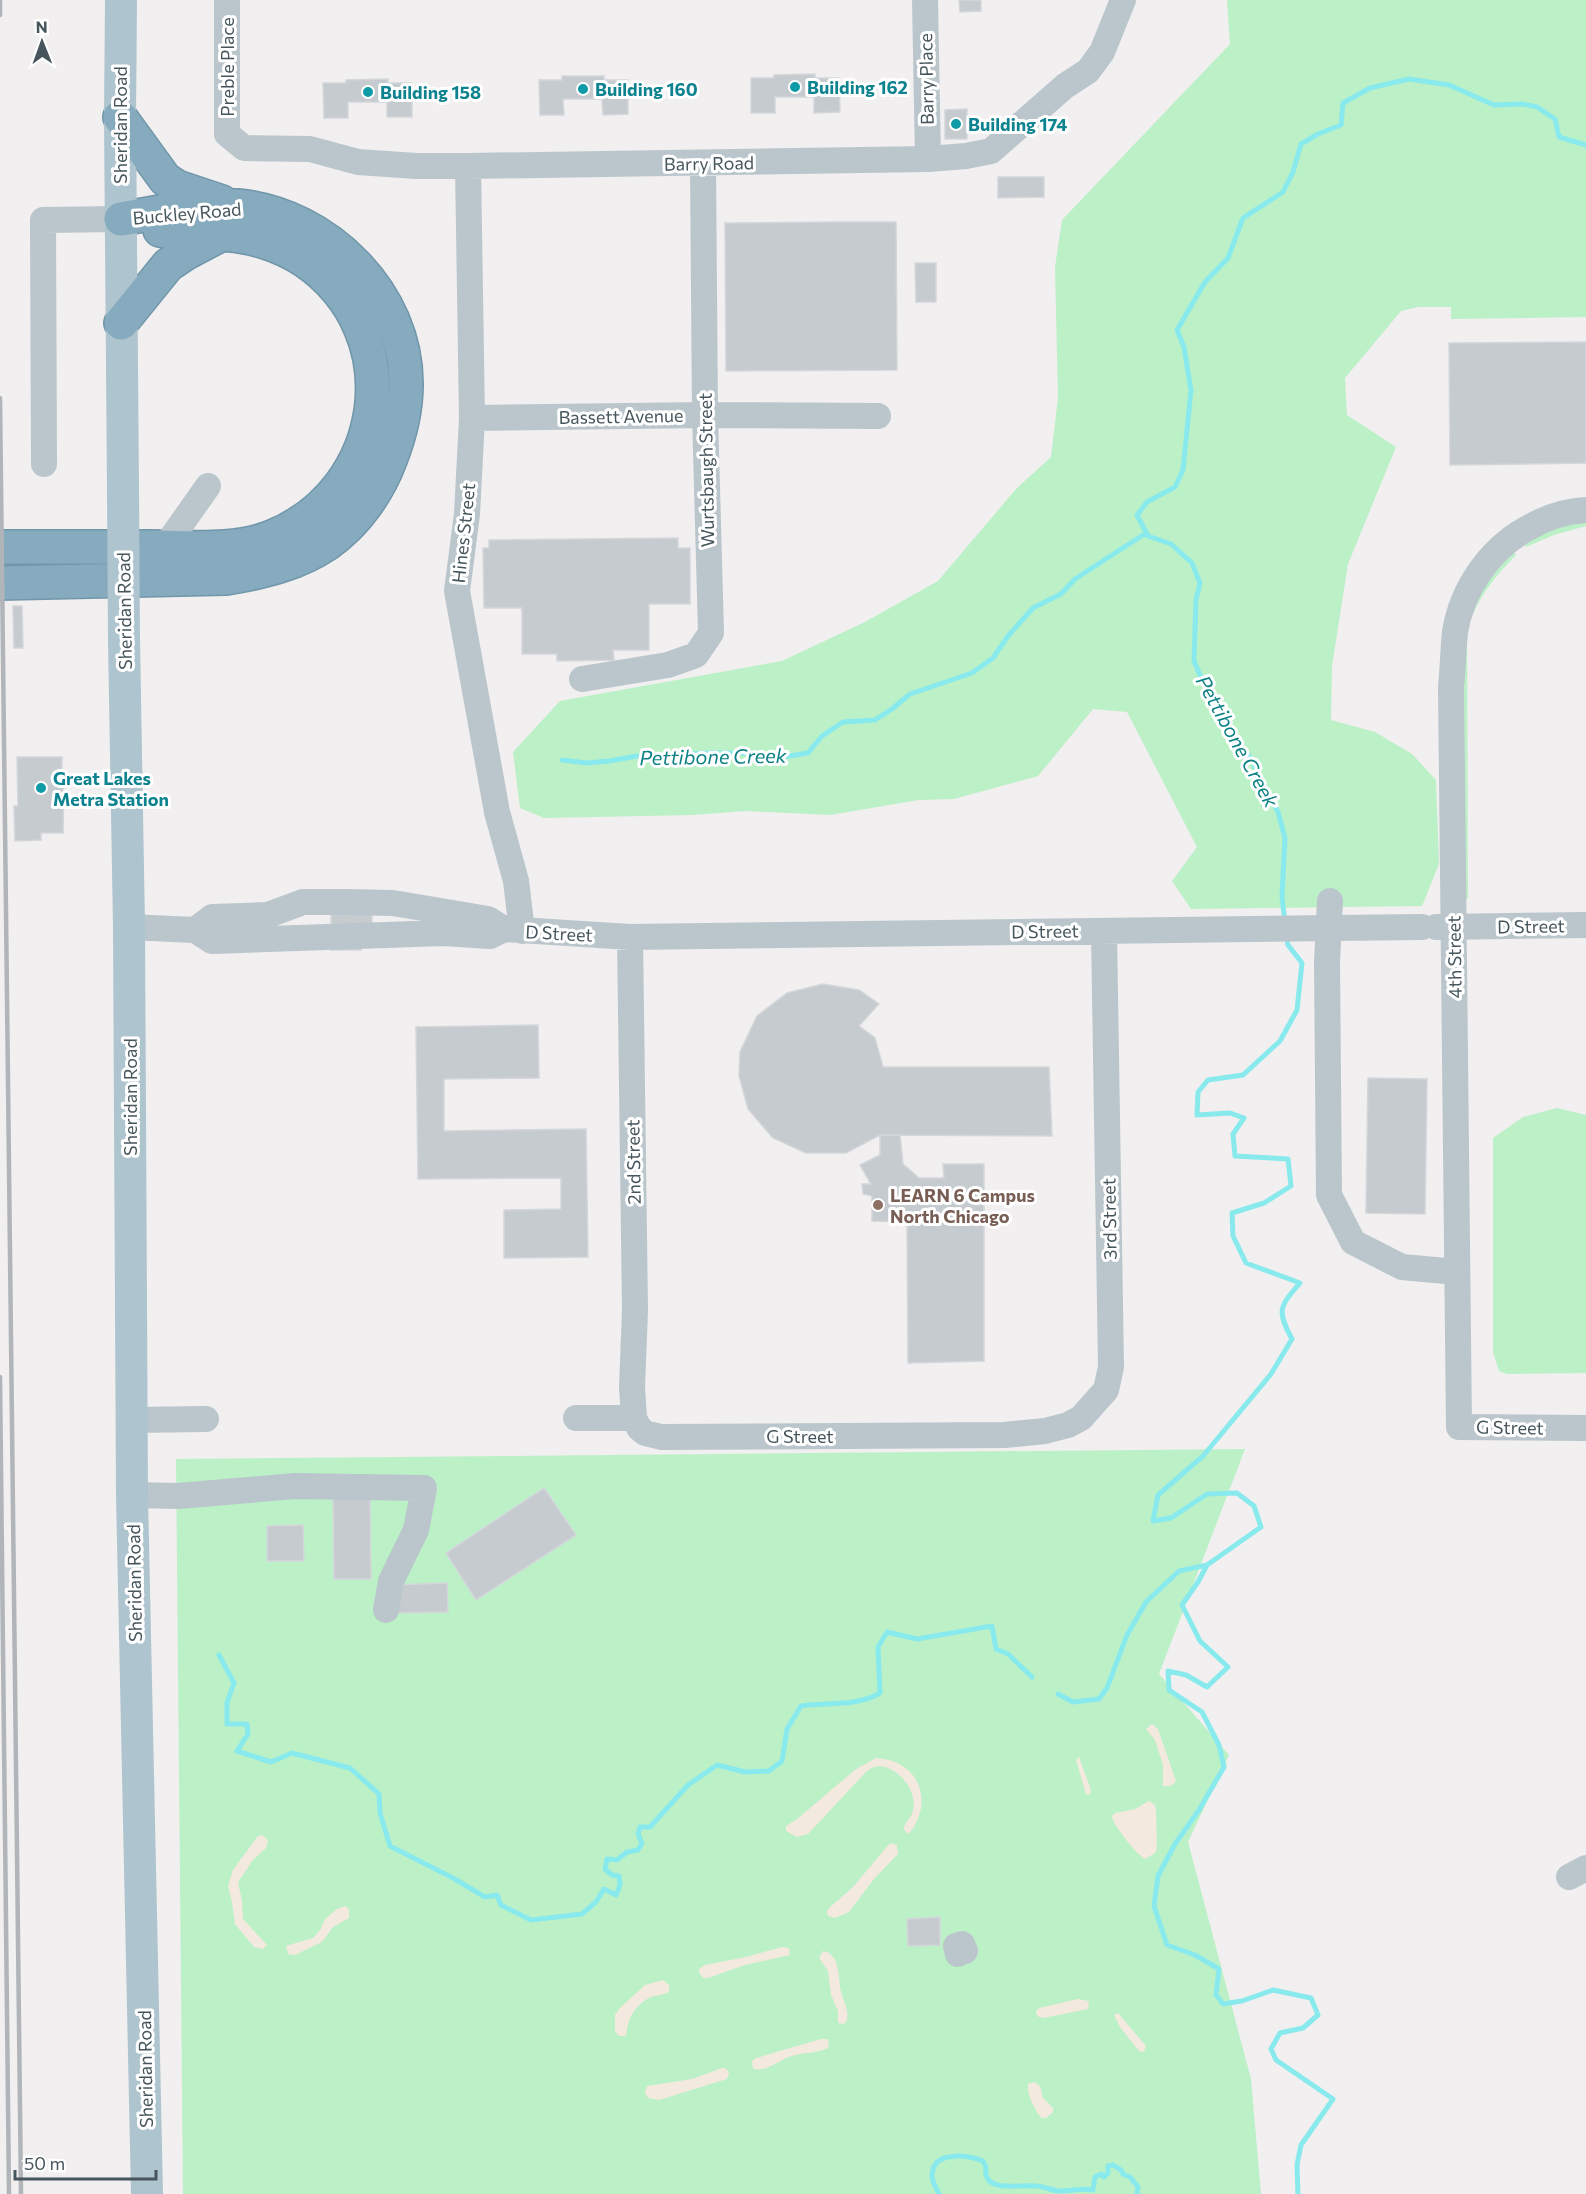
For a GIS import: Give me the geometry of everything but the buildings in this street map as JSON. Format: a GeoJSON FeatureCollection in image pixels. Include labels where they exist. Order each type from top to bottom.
{"type":"FeatureCollection","features":[{"type":"Feature","properties":{"kind":"highway"},"geometry":{"type":"LineString","coordinates":[[120,117],[165,179],[177,187],[196,194],[228,220],[168,265],[121,323]]}},
{"type":"Feature","properties":{"kind":"highway","name":"Buckley Road"},"geometry":{"type":"LineString","coordinates":[[0,583],[226,578],[263,572],[290,564],[328,542],[370,500],[386,472],[398,440],[405,393],[404,360],[397,333],[372,285],[352,260],[327,240],[289,218],[259,209],[228,220],[173,233],[121,219]]}},
{"type":"Feature","properties":{"kind":"highway","name":"Buckley Road"},"geometry":{"type":"LineString","coordinates":[[0,547],[246,545],[270,537],[310,517],[332,496],[350,473],[367,434],[373,407],[373,383],[365,340],[356,319],[331,284],[303,260],[287,251],[246,237],[228,220]]}},
{"type":"Feature","properties":{"kind":"main road","name":"Sheridan Road"},"geometry":{"type":"LineString","coordinates":[[121,0],[121,323],[129,927],[132,1495],[147,2194]]}},
{"type":"Feature","properties":{"kind":"street","name":"Preble Place"},"geometry":{"type":"LineString","coordinates":[[226,0],[227,134]]}},
{"type":"Feature","properties":{"kind":"street","name":"Barry Place"},"geometry":{"type":"LineString","coordinates":[[925,0],[928,159]]}},
{"type":"Feature","properties":{"kind":"street","name":"Barry Road"},"geometry":{"type":"LineString","coordinates":[[227,134],[244,148],[310,149],[358,162],[416,166],[703,164],[928,159],[966,156],[991,151],[1065,86],[1088,71],[1102,52],[1123,0]]}},
{"type":"Feature","properties":{"kind":"street","name":"Wurtsbaugh Street"},"geometry":{"type":"LineString","coordinates":[[582,679],[668,665],[696,656],[711,633],[705,416],[703,164]]}},
{"type":"Feature","properties":{"kind":"street","name":"Hines Street"},"geometry":{"type":"LineString","coordinates":[[468,166],[472,418],[467,514],[457,591],[497,812],[516,881],[513,930]]}},
{"type":"Feature","properties":{"kind":"street"},"geometry":{"type":"LineString","coordinates":[[44,464],[43,220],[121,219]]}},
{"type":"Feature","properties":{"kind":"street","name":"Bassett Avenue"},"geometry":{"type":"LineString","coordinates":[[472,418],[878,416]]}},
{"type":"Feature","properties":{"kind":"street"},"geometry":{"type":"LineString","coordinates":[[165,547],[208,486]]}},
{"type":"Feature","properties":{"kind":"street","name":"4th Street"},"geometry":{"type":"LineString","coordinates":[[1459,1402],[1451,687],[1456,631],[1463,603],[1474,579],[1491,556],[1508,539],[1545,519],[1569,510],[1586,510]]}},
{"type":"Feature","properties":{"kind":"street"},"geometry":{"type":"LineString","coordinates":[[1330,900],[1327,962],[1329,1195],[1353,1242],[1402,1267],[1457,1272]]}},
{"type":"Feature","properties":{"kind":"street","name":"D Street"},"geometry":{"type":"LineString","coordinates":[[195,930],[212,917],[256,916],[274,913],[303,902],[393,903],[488,919],[513,930]]}},
{"type":"Feature","properties":{"kind":"street","name":"D Street"},"geometry":{"type":"LineString","coordinates":[[129,927],[195,930],[212,941],[444,933],[490,936],[513,930],[630,937],[1586,925]]}},
{"type":"Feature","properties":{"kind":"street","name":"3rd Street"},"geometry":{"type":"LineString","coordinates":[[1004,1435],[1045,1431],[1068,1425],[1080,1418],[1106,1390],[1111,1367],[1104,931]]}},
{"type":"Feature","properties":{"kind":"street","name":"2nd Street"},"geometry":{"type":"LineString","coordinates":[[630,937],[634,1418]]}},
{"type":"Feature","properties":{"kind":"street","name":"G Street"},"geometry":{"type":"LineString","coordinates":[[1459,1402],[1459,1427],[1586,1428]]}},
{"type":"Feature","properties":{"kind":"street"},"geometry":{"type":"LineString","coordinates":[[576,1418],[634,1418]]}},
{"type":"Feature","properties":{"kind":"street","name":"G Street"},"geometry":{"type":"LineString","coordinates":[[634,1418],[639,1428],[645,1433],[661,1437],[1004,1435]]}},
{"type":"Feature","properties":{"kind":"street"},"geometry":{"type":"LineString","coordinates":[[132,1420],[206,1419]]}},
{"type":"Feature","properties":{"kind":"street"},"geometry":{"type":"LineString","coordinates":[[132,1495],[178,1496],[295,1486],[424,1488],[416,1530],[391,1581],[386,1610]]}},
{"type":"Feature","properties":{"kind":"green space"},"geometry":{"type":"Polygon","coordinates":[[[1227,0],[1586,0],[1586,317],[1451,319],[1451,307],[1418,307],[1401,311],[1345,378],[1347,415],[1396,447],[1348,564],[1332,666],[1331,720],[1375,732],[1412,754],[1436,780],[1439,864],[1422,906],[1191,909],[1172,881],[1197,847],[1127,712],[1093,709],[1038,776],[954,799],[919,800],[830,815],[745,811],[693,815],[544,818],[520,808],[513,752],[560,701],[782,661],[865,622],[938,581],[1016,489],[1051,457],[1058,398],[1055,267],[1062,220],[1230,44],[1227,0]]]}},
{"type":"Feature","properties":{"kind":"green space"},"geometry":{"type":"Polygon","coordinates":[[[1586,518],[1586,526],[1554,535],[1526,547],[1523,542],[1540,532],[1586,518]]]}},
{"type":"Feature","properties":{"kind":"green space"},"geometry":{"type":"Polygon","coordinates":[[[1512,549],[1516,555],[1487,588],[1467,628],[1468,899],[1464,899],[1459,743],[1466,612],[1512,549]]]}},
{"type":"Feature","properties":{"kind":"green space"},"geometry":{"type":"Polygon","coordinates":[[[1557,1108],[1586,1115],[1586,1373],[1507,1374],[1499,1371],[1493,1352],[1493,1138],[1523,1117],[1557,1108]]]}},
{"type":"Feature","properties":{"kind":"green space"},"geometry":{"type":"Polygon","coordinates":[[[1245,1449],[1159,1674],[1229,1755],[1188,1842],[1251,2079],[1261,2194],[183,2194],[176,1459],[1245,1449]]]}},
{"type":"Feature","properties":{"kind":"sand"},"geometry":{"type":"Polygon","coordinates":[[[1152,1724],[1158,1729],[1176,1781],[1171,1786],[1163,1786],[1163,1765],[1155,1740],[1146,1729],[1152,1724]]]}},
{"type":"Feature","properties":{"kind":"sand"},"geometry":{"type":"Polygon","coordinates":[[[1079,1757],[1091,1790],[1089,1795],[1086,1794],[1076,1760],[1079,1757]]]}},
{"type":"Feature","properties":{"kind":"sand"},"geometry":{"type":"Polygon","coordinates":[[[876,1758],[891,1760],[903,1766],[918,1784],[921,1808],[917,1821],[909,1834],[904,1830],[914,1807],[909,1786],[894,1771],[879,1766],[866,1772],[808,1834],[797,1837],[786,1831],[786,1826],[856,1769],[876,1758]]]}},
{"type":"Feature","properties":{"kind":"sand"},"geometry":{"type":"Polygon","coordinates":[[[1149,1801],[1155,1805],[1157,1848],[1155,1853],[1145,1859],[1116,1826],[1112,1816],[1115,1813],[1135,1809],[1149,1801]]]}},
{"type":"Feature","properties":{"kind":"sand"},"geometry":{"type":"Polygon","coordinates":[[[262,1835],[268,1842],[266,1848],[253,1860],[238,1882],[243,1919],[267,1945],[263,1949],[254,1947],[235,1924],[228,1886],[233,1870],[257,1837],[262,1835]]]}},
{"type":"Feature","properties":{"kind":"sand"},"geometry":{"type":"Polygon","coordinates":[[[890,1843],[897,1845],[898,1854],[874,1879],[849,1912],[835,1918],[828,1916],[829,1908],[852,1888],[890,1843]]]}},
{"type":"Feature","properties":{"kind":"sand"},"geometry":{"type":"Polygon","coordinates":[[[345,1906],[349,1909],[349,1918],[333,1927],[322,1942],[295,1955],[288,1954],[286,1946],[313,1938],[325,1919],[337,1909],[345,1906]]]}},
{"type":"Feature","properties":{"kind":"sand"},"geometry":{"type":"Polygon","coordinates":[[[782,1947],[789,1948],[790,1955],[745,1965],[708,1978],[703,1978],[699,1972],[699,1969],[705,1965],[782,1947]]]}},
{"type":"Feature","properties":{"kind":"sand"},"geometry":{"type":"Polygon","coordinates":[[[823,1951],[833,1957],[838,1967],[841,1992],[847,2013],[847,2020],[844,2024],[838,2023],[838,2011],[831,1995],[828,1971],[819,1958],[823,1951]]]}},
{"type":"Feature","properties":{"kind":"sand"},"geometry":{"type":"Polygon","coordinates":[[[663,1980],[669,1985],[669,1992],[651,1997],[640,2004],[630,2018],[626,2036],[619,2036],[615,2031],[615,2015],[620,2008],[645,1985],[663,1980]]]}},
{"type":"Feature","properties":{"kind":"sand"},"geometry":{"type":"Polygon","coordinates":[[[1078,1999],[1089,2001],[1088,2009],[1043,2018],[1037,2016],[1036,2011],[1039,2008],[1078,1999]]]}},
{"type":"Feature","properties":{"kind":"sand"},"geometry":{"type":"Polygon","coordinates":[[[1118,2013],[1146,2046],[1144,2052],[1139,2051],[1120,2027],[1114,2015],[1118,2013]]]}},
{"type":"Feature","properties":{"kind":"sand"},"geometry":{"type":"Polygon","coordinates":[[[827,2039],[828,2048],[789,2057],[766,2068],[753,2068],[752,2061],[756,2058],[827,2039]]]}},
{"type":"Feature","properties":{"kind":"sand"},"geometry":{"type":"Polygon","coordinates":[[[722,2068],[729,2072],[727,2079],[659,2100],[648,2098],[645,2093],[647,2086],[692,2079],[722,2068]]]}},
{"type":"Feature","properties":{"kind":"sand"},"geometry":{"type":"Polygon","coordinates":[[[1034,2082],[1040,2086],[1043,2098],[1053,2108],[1053,2112],[1046,2118],[1041,2118],[1030,2097],[1028,2084],[1034,2082]]]}},
{"type":"Feature","properties":{"kind":"waterway","name":"Pettibone Creek"},"geometry":{"type":"LineString","coordinates":[[1285,923],[1282,897],[1285,838],[1278,812],[1251,759],[1214,708],[1194,661],[1196,600],[1200,583],[1192,563],[1171,544],[1148,536],[1137,515],[1147,502],[1175,487],[1183,470],[1191,390],[1184,347],[1177,330],[1205,282],[1228,258],[1243,218],[1283,192],[1293,172],[1301,144],[1341,125],[1343,103],[1370,88],[1409,79],[1449,85],[1494,105],[1523,104],[1537,107],[1555,119],[1559,137],[1586,145]]}},
{"type":"Feature","properties":{"kind":"waterway","name":"Pettibone Creek"},"geometry":{"type":"LineString","coordinates":[[562,760],[587,763],[637,756],[710,753],[755,753],[777,758],[808,753],[822,736],[843,722],[875,720],[910,694],[972,673],[993,658],[1008,636],[1033,608],[1061,594],[1075,579],[1146,533]]}},
{"type":"Feature","properties":{"kind":"waterway","name":"Pettibone Creek"},"geometry":{"type":"LineString","coordinates":[[1058,1694],[1073,1702],[1099,1699],[1107,1688],[1127,1635],[1146,1602],[1179,1571],[1207,1565],[1261,1527],[1254,1506],[1237,1493],[1207,1494],[1171,1518],[1153,1521],[1158,1495],[1203,1456],[1271,1374],[1292,1339],[1282,1315],[1284,1303],[1300,1283],[1246,1263],[1233,1236],[1232,1213],[1264,1203],[1291,1186],[1288,1159],[1235,1156],[1233,1134],[1244,1118],[1230,1113],[1197,1115],[1198,1092],[1208,1080],[1243,1075],[1280,1041],[1297,1010],[1302,963],[1288,945],[1286,935]]}},
{"type":"Feature","properties":{"kind":"waterway","name":"Pettibone Creek"},"geometry":{"type":"LineString","coordinates":[[1207,1565],[1182,1605],[1200,1641],[1228,1667],[1207,1687],[1186,1675],[1168,1671],[1169,1690],[1202,1712],[1219,1745],[1224,1767],[1199,1810],[1175,1844],[1158,1876],[1154,1906],[1167,1945],[1195,1955],[1219,1969],[1216,1995],[1223,2004],[1242,2001],[1273,1990],[1311,1998],[1318,2015],[1303,2028],[1280,2033],[1271,2049],[1276,2060],[1333,2099],[1301,2145],[1297,2165],[1298,2194]]}},
{"type":"Feature","properties":{"kind":"waterway","name":"Pettibone Creek"},"geometry":{"type":"LineString","coordinates":[[219,1655],[234,1683],[227,1703],[227,1724],[247,1724],[248,1734],[237,1751],[271,1762],[292,1753],[350,1768],[379,1794],[380,1813],[390,1846],[485,1897],[497,1895],[501,1905],[531,1920],[582,1914],[596,1902],[604,1889],[616,1895],[620,1885],[619,1876],[612,1875],[605,1869],[607,1859],[617,1860],[627,1852],[638,1850],[642,1843],[638,1834],[640,1827],[650,1827],[688,1785],[717,1765],[745,1772],[769,1771],[782,1761],[787,1729],[801,1706],[851,1702],[880,1693],[878,1647],[887,1632],[917,1639],[992,1626],[996,1649],[1008,1654],[1032,1677]]}},
{"type":"Feature","properties":{"kind":"waterway","name":"Pettibone Creek"},"geometry":{"type":"LineString","coordinates":[[939,2194],[932,2178],[934,2168],[938,2162],[952,2156],[983,2161],[989,2181],[995,2184],[1039,2186],[1060,2191],[1093,2190],[1095,2177],[1101,2174],[1104,2177],[1108,2173],[1108,2166],[1113,2165],[1130,2177],[1138,2187],[1137,2194]]}},
{"type":"Feature","properties":{"kind":"railway"},"geometry":{"type":"LineString","coordinates":[[0,0],[0,15]]}},
{"type":"Feature","properties":{"kind":"railway"},"geometry":{"type":"LineString","coordinates":[[0,398],[21,2194]]}},
{"type":"Feature","properties":{"kind":"railway"},"geometry":{"type":"LineString","coordinates":[[0,1377],[9,2194]]}},
{"type":"Feature","properties":{"kind":"place","name":"Building 162"},"geometry":{"type":"Point","coordinates":[795,87]}},
{"type":"Feature","properties":{"kind":"place","name":"Building 160"},"geometry":{"type":"Point","coordinates":[583,89]}},
{"type":"Feature","properties":{"kind":"place","name":"Building 158"},"geometry":{"type":"Point","coordinates":[368,92]}},
{"type":"Feature","properties":{"kind":"place","name":"Building 174"},"geometry":{"type":"Point","coordinates":[956,124]}},
{"type":"Feature","properties":{"kind":"place","name":"Great Lakes Metra Station"},"geometry":{"type":"Point","coordinates":[41,788]}},
{"type":"Feature","properties":{"kind":"place","name":"LEARN 6 Campus North Chicago"},"geometry":{"type":"Point","coordinates":[878,1205]}}]}
